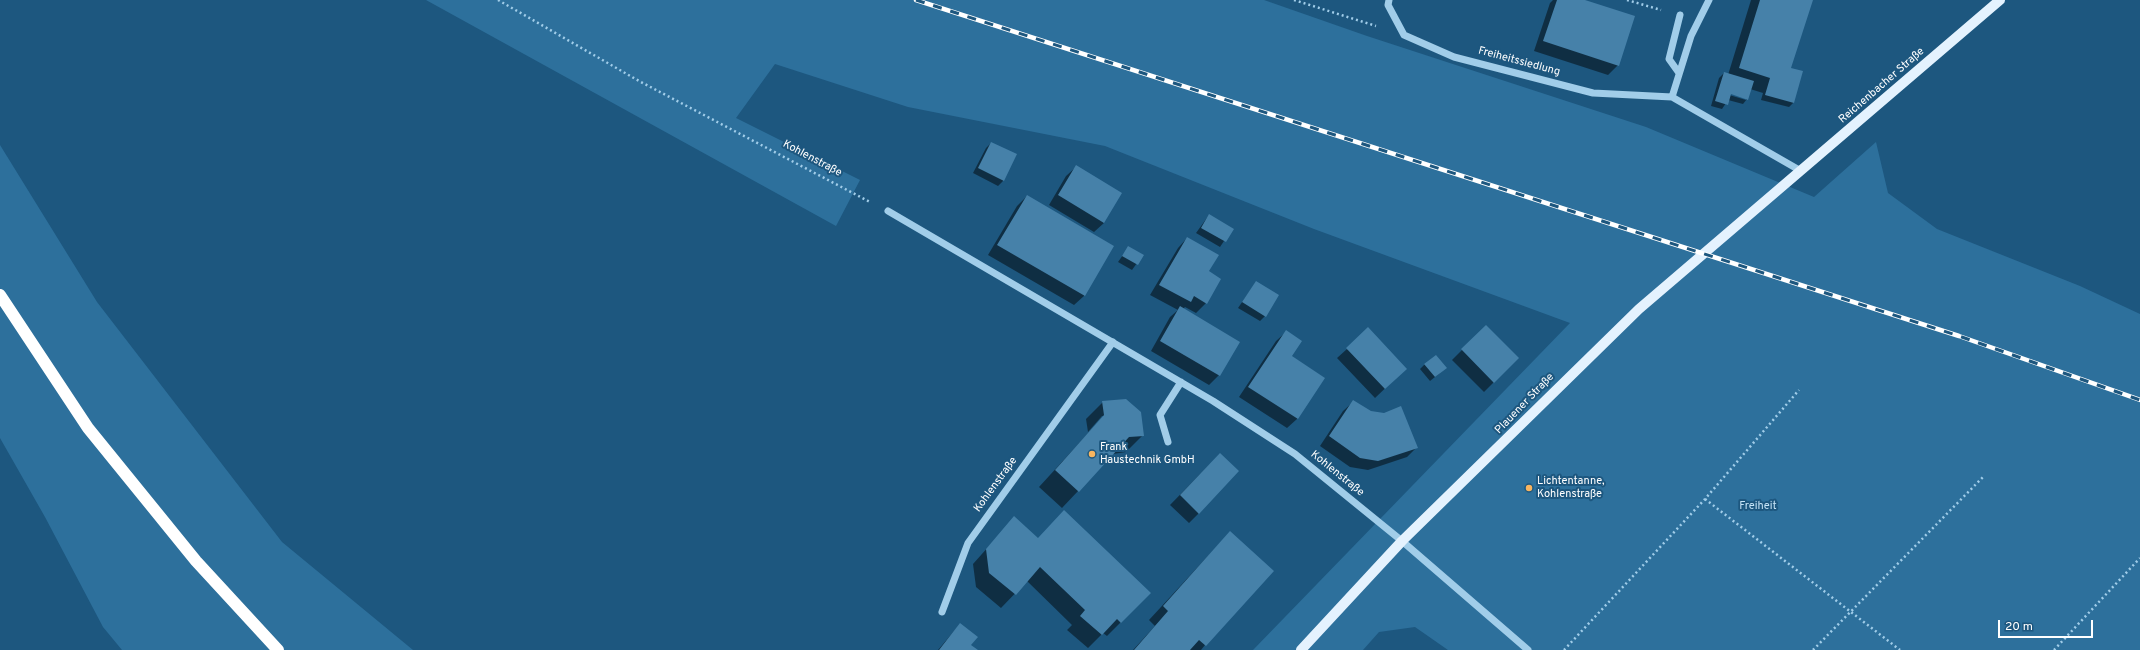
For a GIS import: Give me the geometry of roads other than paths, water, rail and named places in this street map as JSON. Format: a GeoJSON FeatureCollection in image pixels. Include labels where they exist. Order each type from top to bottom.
{"type":"FeatureCollection","features":[{"type":"Feature","properties":{"kind":"highway"},"geometry":{"type":"LineString","coordinates":[[0,295],[88,428],[196,561],[278,650]]}},
{"type":"Feature","properties":{"kind":"main road","name":"Reichenbacher Straße"},"geometry":{"type":"LineString","coordinates":[[1778,189],[1801,171],[2000,0]]}},
{"type":"Feature","properties":{"kind":"main road","name":"Plauener Straße"},"geometry":{"type":"LineString","coordinates":[[1302,650],[1402,541],[1639,310],[1778,189]]}},
{"type":"Feature","properties":{"kind":"street","name":"Freiheitssiedlung"},"geometry":{"type":"LineString","coordinates":[[1389,0],[1388,5],[1404,35],[1454,57],[1593,93],[1672,97],[1801,171]]}},
{"type":"Feature","properties":{"kind":"street"},"geometry":{"type":"LineString","coordinates":[[1672,97],[1691,36],[1709,0]]}},
{"type":"Feature","properties":{"kind":"street"},"geometry":{"type":"LineString","coordinates":[[1679,73],[1669,59],[1680,16]]}},
{"type":"Feature","properties":{"kind":"street","name":"Kohlenstraße"},"geometry":{"type":"LineString","coordinates":[[888,211],[1181,382],[1295,454],[1402,541],[1528,650]]}},
{"type":"Feature","properties":{"kind":"street","name":"Kohlenstraße"},"geometry":{"type":"LineString","coordinates":[[942,612],[968,543],[1113,342]]}},
{"type":"Feature","properties":{"kind":"street"},"geometry":{"type":"LineString","coordinates":[[1168,442],[1160,415],[1181,382]]}},
{"type":"Feature","properties":{"kind":"railway"},"geometry":{"type":"LineString","coordinates":[[916,0],[1959,336],[2140,400]]}},
{"type":"Feature","properties":{"kind":"place","name":"Frank Haustechnik GmbH"},"geometry":{"type":"Point","coordinates":[1092,454]}},
{"type":"Feature","properties":{"kind":"place","name":"Lichtentanne, Kohlenstraße"},"geometry":{"type":"Point","coordinates":[1529,488]}},
{"type":"Feature","properties":{"kind":"park label","name":"Freiheit"},"geometry":{"type":"Point","coordinates":[1758,507]}}]}
